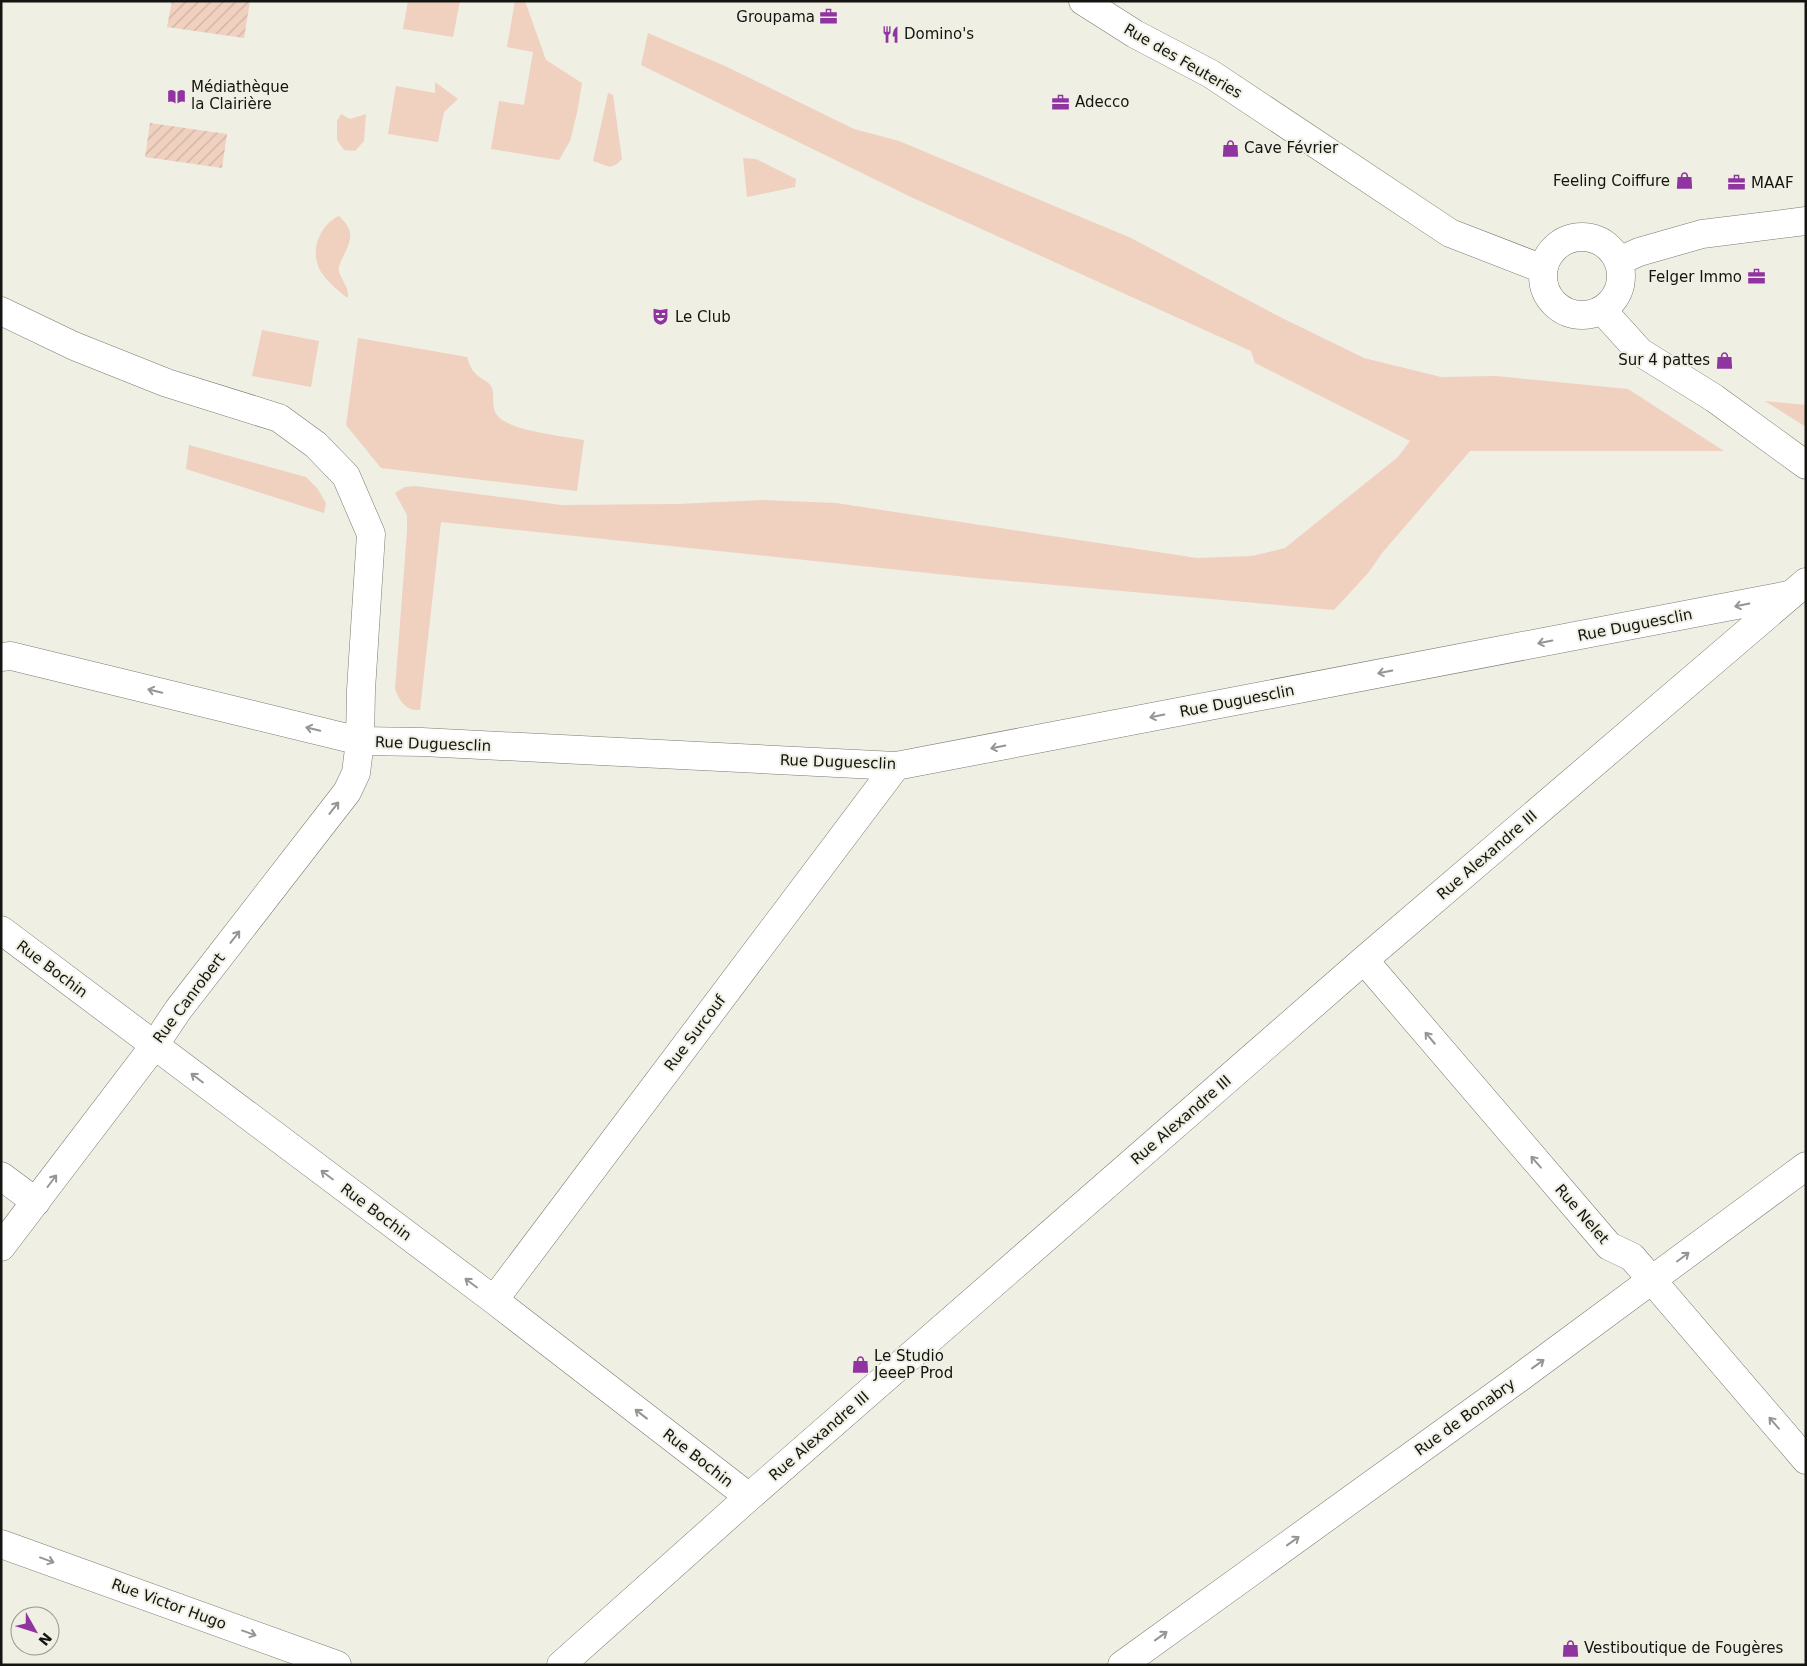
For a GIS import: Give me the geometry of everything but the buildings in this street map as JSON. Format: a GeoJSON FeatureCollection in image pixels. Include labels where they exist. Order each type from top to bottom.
{"type":"FeatureCollection","features":[{"type":"Feature","properties":{"kind":"street","name":"Rue des Feuteries"},"geometry":{"type":"LineString","coordinates":[[1082,1],[1135,34],[1211,74],[1450,233],[1543,270]]}},
{"type":"Feature","properties":{"kind":"street"},"geometry":{"type":"LineString","coordinates":[[1619,261],[1639,252],[1702,234],[1806,221]]}},
{"type":"Feature","properties":{"kind":"street"},"geometry":{"type":"LineString","coordinates":[[1578,236],[1600,241],[1611,249],[1619,261],[1621,274],[1620,288],[1613,300],[1602,310],[1581,315],[1561,309],[1551,300],[1543,283],[1543,270],[1550,253],[1565,240],[1578,236]]}},
{"type":"Feature","properties":{"kind":"street"},"geometry":{"type":"LineString","coordinates":[[1602,310],[1640,352],[1714,398],[1806,465]]}},
{"type":"Feature","properties":{"kind":"street","name":"Rue Canrobert"},"geometry":{"type":"LineString","coordinates":[[1,311],[74,346],[167,383],[279,418],[316,445],[346,476],[371,534],[360,690],[360,741],[356,773],[347,792],[178,1010],[154,1046],[1,1247]]}},
{"type":"Feature","properties":{"kind":"street","name":"Rue Duguesclin"},"geometry":{"type":"LineString","coordinates":[[1,657],[11,656],[360,741],[422,742],[896,766],[1798,589]]}},
{"type":"Feature","properties":{"kind":"street","name":"Rue Alexandre III"},"geometry":{"type":"LineString","coordinates":[[561,1665],[1364,960],[1798,589]]}},
{"type":"Feature","properties":{"kind":"street","name":"Rue Surcouf"},"geometry":{"type":"LineString","coordinates":[[494,1300],[896,766]]}},
{"type":"Feature","properties":{"kind":"street","name":"Rue Bochin"},"geometry":{"type":"LineString","coordinates":[[1,930],[494,1300],[749,1498]]}},
{"type":"Feature","properties":{"kind":"street","name":"Rue Nelet"},"geometry":{"type":"LineString","coordinates":[[1364,960],[1609,1246],[1632,1258],[1806,1460]]}},
{"type":"Feature","properties":{"kind":"street","name":"Rue de Bonabry"},"geometry":{"type":"LineString","coordinates":[[1122,1665],[1651,1281],[1806,1166]]}},
{"type":"Feature","properties":{"kind":"street"},"geometry":{"type":"LineString","coordinates":[[1,1176],[36,1202]]}},
{"type":"Feature","properties":{"kind":"street","name":"Rue Victor Hugo"},"geometry":{"type":"LineString","coordinates":[[1,1544],[336,1665]]}},
{"type":"Feature","properties":{"kind":"shaded area"},"geometry":{"type":"Polygon","coordinates":[[[172,1],[250,1],[244,38],[167,27],[172,1]]]}},
{"type":"Feature","properties":{"kind":"shaded area"},"geometry":{"type":"Polygon","coordinates":[[[408,1],[460,1],[453,37],[403,29],[408,1]]]}},
{"type":"Feature","properties":{"kind":"shaded area"},"geometry":{"type":"Polygon","coordinates":[[[515,1],[525,1],[546,60],[582,83],[570,141],[559,160],[491,149],[499,101],[524,105],[533,52],[507,47],[515,1]]]}},
{"type":"Feature","properties":{"kind":"shaded area"},"geometry":{"type":"Polygon","coordinates":[[[648,33],[725,66],[854,129],[899,141],[1131,238],[1280,317],[1364,358],[1441,377],[1496,376],[1628,389],[1724,451],[1470,451],[1382,553],[1369,572],[1334,610],[976,578],[441,522],[420,710],[411,709],[401,702],[395,689],[407,515],[395,493],[405,487],[415,486],[561,505],[678,504],[763,500],[836,503],[1197,558],[1252,556],[1285,548],[1398,457],[1410,441],[1255,363],[1251,351],[913,198],[641,65],[648,33]]]}},
{"type":"Feature","properties":{"kind":"shaded area"},"geometry":{"type":"Polygon","coordinates":[[[435,82],[458,99],[444,112],[438,142],[388,134],[396,86],[435,93],[435,82]]]}},
{"type":"Feature","properties":{"kind":"shaded area"},"geometry":{"type":"Polygon","coordinates":[[[608,93],[613,95],[622,159],[610,167],[593,161],[608,93]]]}},
{"type":"Feature","properties":{"kind":"shaded area"},"geometry":{"type":"Polygon","coordinates":[[[341,114],[350,119],[366,114],[364,141],[355,151],[344,150],[337,140],[337,121],[341,114]]]}},
{"type":"Feature","properties":{"kind":"shaded area"},"geometry":{"type":"Polygon","coordinates":[[[150,123],[227,134],[222,168],[145,157],[150,123]]]}},
{"type":"Feature","properties":{"kind":"shaded area"},"geometry":{"type":"Polygon","coordinates":[[[743,158],[756,159],[796,179],[795,187],[747,197],[743,158]]]}},
{"type":"Feature","properties":{"kind":"shaded area"},"geometry":{"type":"Polygon","coordinates":[[[339,216],[350,232],[348,247],[339,268],[348,297],[336,289],[324,276],[316,256],[316,248],[321,233],[332,220],[339,216]]]}},
{"type":"Feature","properties":{"kind":"shaded area"},"geometry":{"type":"Polygon","coordinates":[[[262,330],[319,341],[311,387],[252,376],[262,330]]]}},
{"type":"Feature","properties":{"kind":"shaded area"},"geometry":{"type":"Polygon","coordinates":[[[358,338],[467,357],[474,372],[491,386],[495,412],[503,421],[524,429],[584,440],[577,491],[381,468],[346,425],[358,338]]]}},
{"type":"Feature","properties":{"kind":"shaded area"},"geometry":{"type":"Polygon","coordinates":[[[1765,401],[1806,405],[1806,427],[1765,401]]]}},
{"type":"Feature","properties":{"kind":"shaded area"},"geometry":{"type":"Polygon","coordinates":[[[189,445],[306,477],[317,488],[326,503],[324,513],[186,469],[189,445]]]}},
{"type":"Feature","properties":{"kind":"place","name":"Groupama"},"geometry":{"type":"Point","coordinates":[829,17]}},
{"type":"Feature","properties":{"kind":"place","name":"Domino's"},"geometry":{"type":"Point","coordinates":[890,34]}},
{"type":"Feature","properties":{"kind":"place","name":"Médiathèque la Clairière"},"geometry":{"type":"Point","coordinates":[177,96]}},
{"type":"Feature","properties":{"kind":"place","name":"Adecco"},"geometry":{"type":"Point","coordinates":[1061,102]}},
{"type":"Feature","properties":{"kind":"place","name":"Cave Février"},"geometry":{"type":"Point","coordinates":[1230,148]}},
{"type":"Feature","properties":{"kind":"place","name":"Feeling Coiffure"},"geometry":{"type":"Point","coordinates":[1684,181]}},
{"type":"Feature","properties":{"kind":"place","name":"MAAF"},"geometry":{"type":"Point","coordinates":[1737,183]}},
{"type":"Feature","properties":{"kind":"place","name":"Felger Immo"},"geometry":{"type":"Point","coordinates":[1756,277]}},
{"type":"Feature","properties":{"kind":"place","name":"Le Club"},"geometry":{"type":"Point","coordinates":[661,317]}},
{"type":"Feature","properties":{"kind":"place","name":"Sur 4 pattes"},"geometry":{"type":"Point","coordinates":[1724,360]}},
{"type":"Feature","properties":{"kind":"place","name":"Le Studio JeeeP Prod"},"geometry":{"type":"Point","coordinates":[860,1365]}},
{"type":"Feature","properties":{"kind":"place","name":"Vestiboutique de Fougères"},"geometry":{"type":"Point","coordinates":[1570,1648]}}]}
